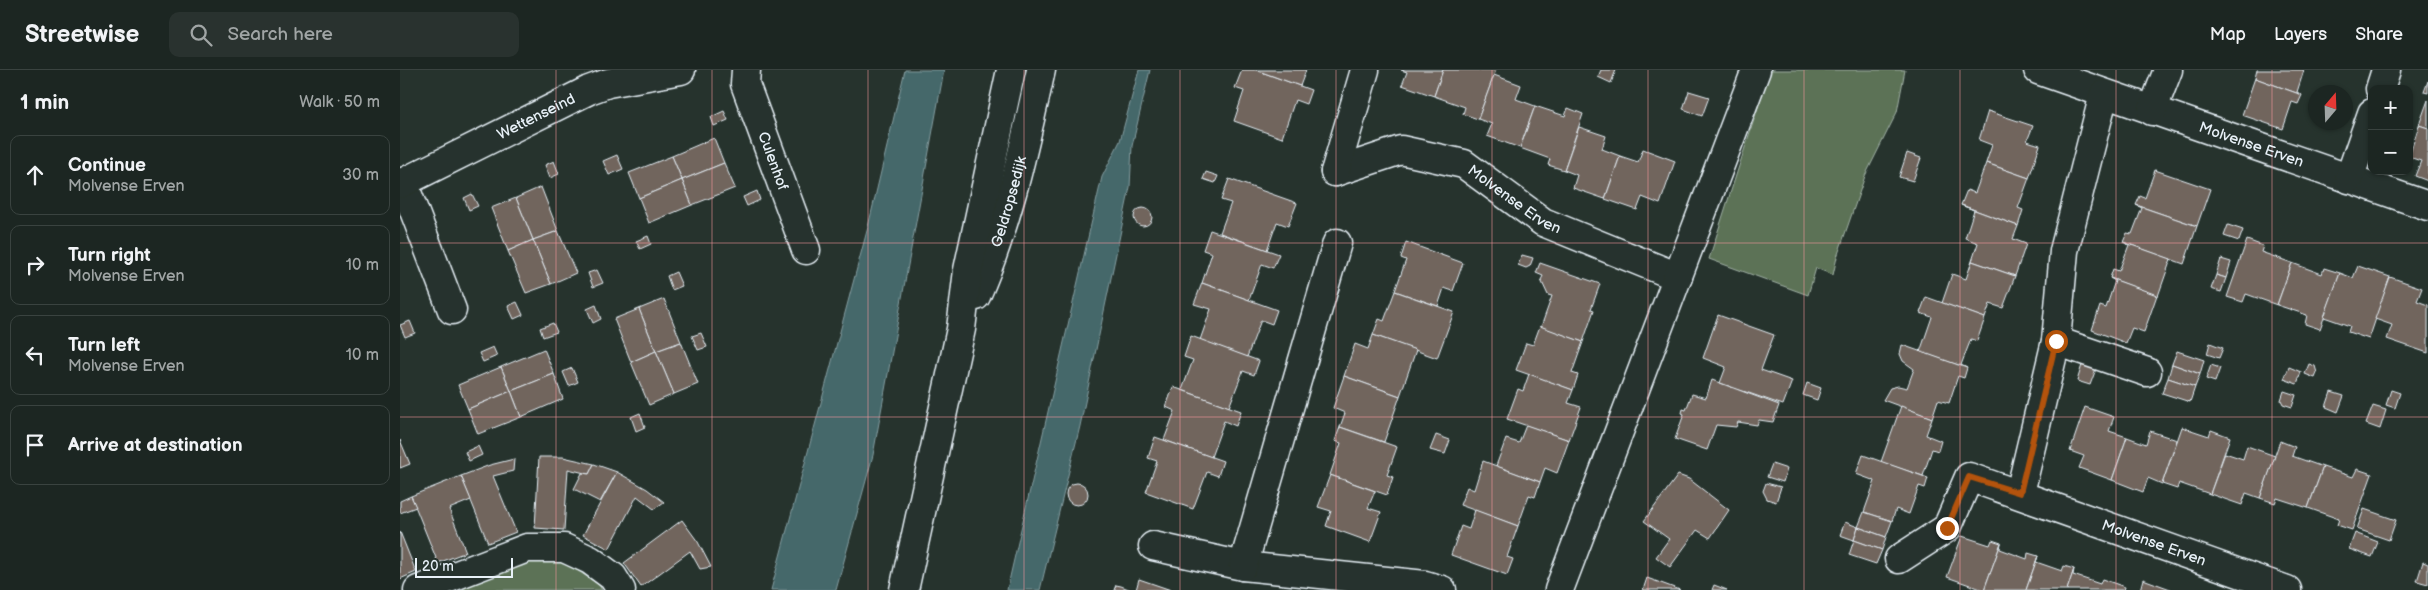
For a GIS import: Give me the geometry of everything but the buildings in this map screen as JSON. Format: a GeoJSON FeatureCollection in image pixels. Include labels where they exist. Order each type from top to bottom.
{"type":"FeatureCollection","features":[{"type":"Feature","properties":{"kind":"street","name":"Wettenseind"},"geometry":{"type":"LineString","coordinates":[[402,183],[589,90],[608,83],[681,70]]}},
{"type":"Feature","properties":{"kind":"street","name":"Culenhof"},"geometry":{"type":"LineString","coordinates":[[746,70],[745,84],[806,250]]}},
{"type":"Feature","properties":{"kind":"street","name":"Geldropsedijk"},"geometry":{"type":"LineString","coordinates":[[961,329],[986,273],[1015,186],[1041,70]]}},
{"type":"Feature","properties":{"kind":"street","name":"Molvense Erven"},"geometry":{"type":"LineString","coordinates":[[1365,70],[1335,172],[1402,150],[1464,164],[1543,222],[1678,277]]}},
{"type":"Feature","properties":{"kind":"street"},"geometry":{"type":"LineString","coordinates":[[1559,590],[1756,70]]}},
{"type":"Feature","properties":{"kind":"street","name":"Molvense Erven"},"geometry":{"type":"LineString","coordinates":[[2038,70],[2428,206]]}},
{"type":"Feature","properties":{"kind":"street"},"geometry":{"type":"LineString","coordinates":[[2152,111],[2168,70]]}},
{"type":"Feature","properties":{"kind":"street"},"geometry":{"type":"LineString","coordinates":[[2381,85],[2386,70]]}},
{"type":"Feature","properties":{"kind":"street","name":"Geldropsedijk"},"geometry":{"type":"LineString","coordinates":[[904,590],[961,329],[968,270],[1007,71]]}},
{"type":"Feature","properties":{"kind":"street"},"geometry":{"type":"LineString","coordinates":[[2020,493],[2056,341],[2064,250],[2104,94]]}},
{"type":"Feature","properties":{"kind":"street"},"geometry":{"type":"LineString","coordinates":[[2349,179],[2368,124]]}},
{"type":"Feature","properties":{"kind":"street"},"geometry":{"type":"LineString","coordinates":[[402,183],[452,310]]}},
{"type":"Feature","properties":{"kind":"street"},"geometry":{"type":"LineString","coordinates":[[1243,566],[1337,242]]}},
{"type":"Feature","properties":{"kind":"street"},"geometry":{"type":"LineString","coordinates":[[2056,341],[2147,372]]}},
{"type":"Feature","properties":{"kind":"street","name":"Molvense Erven"},"geometry":{"type":"LineString","coordinates":[[1899,559],[1947,528],[1969,477],[2020,493],[2287,590]]}},
{"type":"Feature","properties":{"kind":"street"},"geometry":{"type":"LineString","coordinates":[[1154,546],[1243,566],[1425,585],[1442,590]]}},
{"type":"Feature","properties":{"kind":"street"},"geometry":{"type":"LineString","coordinates":[[418,590],[527,548],[564,548],[573,552],[590,560],[613,577],[621,590]]}},
{"type":"Feature","properties":{"kind":"green space"},"geometry":{"type":"Polygon","coordinates":[[[1770,70],[1905,70],[1897,112],[1865,176],[1837,257],[1833,275],[1816,268],[1808,295],[1709,259],[1770,70]]]}},
{"type":"Feature","properties":{"kind":"green space"},"geometry":{"type":"Polygon","coordinates":[[[524,556],[568,564],[599,585],[602,590],[441,590],[524,556]]]}},
{"type":"Feature","properties":{"kind":"water"},"geometry":{"type":"Polygon","coordinates":[[[905,70],[944,70],[873,455],[836,590],[771,590],[868,227],[905,70]]]}},
{"type":"Feature","properties":{"kind":"water"},"geometry":{"type":"Polygon","coordinates":[[[1139,70],[1150,70],[1132,146],[1130,187],[1080,426],[1040,590],[1007,590],[1102,177],[1120,141],[1139,70]]]}},
{"type":"Feature","properties":{"kind":"route"},"geometry":{"type":"LineString","coordinates":[[1947,528],[1969,477],[2020,493],[2056,341]]}}]}
